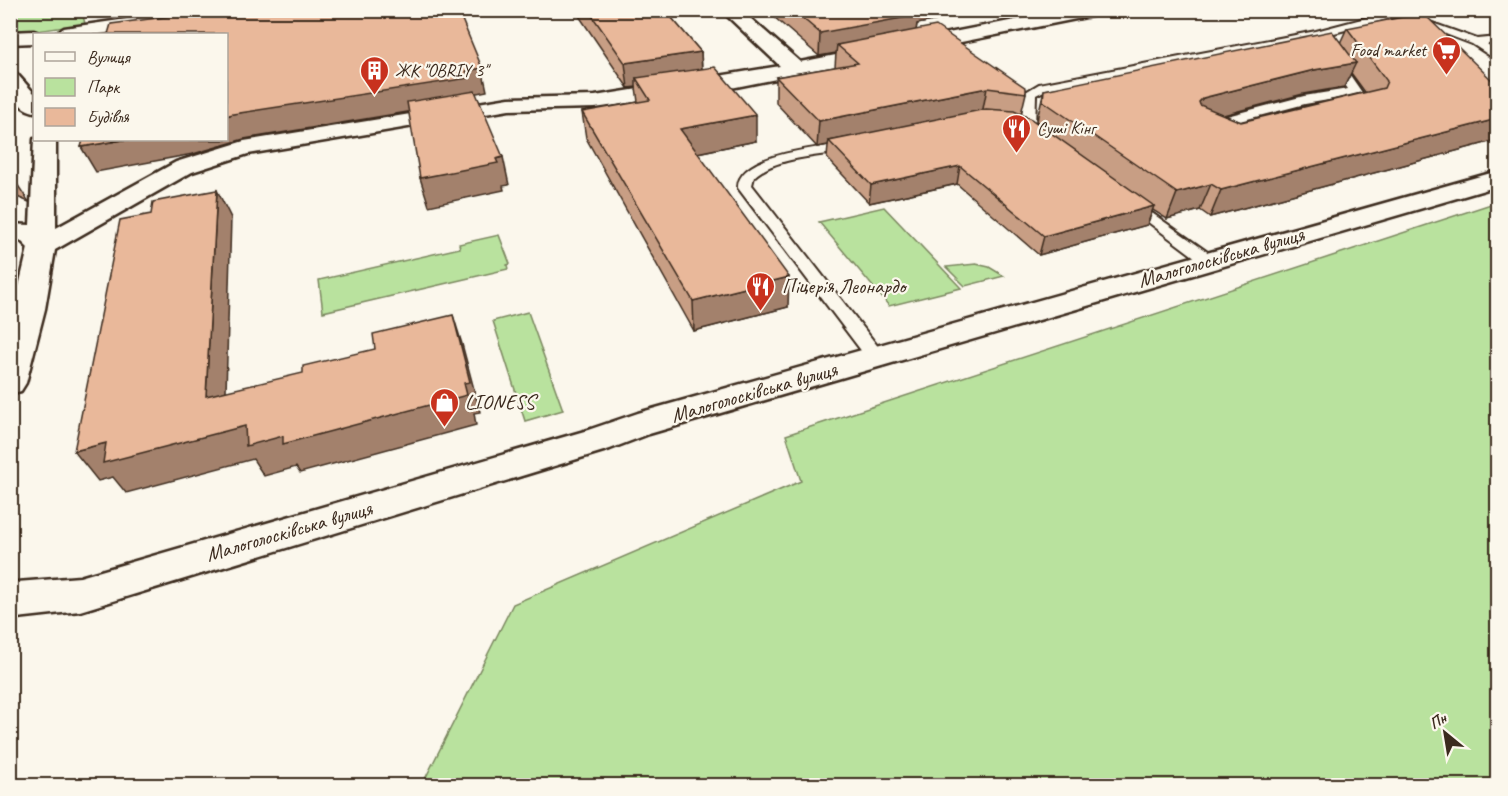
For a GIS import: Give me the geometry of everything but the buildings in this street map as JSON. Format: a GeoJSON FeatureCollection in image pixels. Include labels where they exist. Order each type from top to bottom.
{"type":"FeatureCollection","features":[{"type":"Feature","properties":{"kind":"street"},"geometry":{"type":"LineString","coordinates":[[71,33],[231,10]]}},
{"type":"Feature","properties":{"kind":"street"},"geometry":{"type":"LineString","coordinates":[[730,10],[795,69]]}},
{"type":"Feature","properties":{"kind":"street"},"geometry":{"type":"LineString","coordinates":[[42,246],[184,167],[244,148],[489,106],[527,102],[595,102],[795,69],[1096,10]]}},
{"type":"Feature","properties":{"kind":"street"},"geometry":{"type":"LineString","coordinates":[[10,38],[33,37]]}},
{"type":"Feature","properties":{"kind":"street"},"geometry":{"type":"LineString","coordinates":[[10,78],[33,105]]}},
{"type":"Feature","properties":{"kind":"street"},"geometry":{"type":"LineString","coordinates":[[10,383],[30,309],[42,246],[45,141]]}},
{"type":"Feature","properties":{"kind":"street","name":"Малоголосківська вулиця"},"geometry":{"type":"LineString","coordinates":[[10,598],[80,594],[598,440],[638,425],[1497,178]]}},
{"type":"Feature","properties":{"kind":"street"},"geometry":{"type":"LineString","coordinates":[[10,232],[27,232],[42,246]]}},
{"type":"Feature","properties":{"kind":"lane"},"geometry":{"type":"LineString","coordinates":[[1043,138],[1021,125],[1028,98],[1035,90],[1316,34],[1399,13],[1476,42],[1497,58]]}},
{"type":"Feature","properties":{"kind":"lane"},"geometry":{"type":"LineString","coordinates":[[1316,34],[1366,107],[1343,113]]}},
{"type":"Feature","properties":{"kind":"lane"},"geometry":{"type":"LineString","coordinates":[[1476,42],[1497,40]]}},
{"type":"Feature","properties":{"kind":"lane"},"geometry":{"type":"LineString","coordinates":[[1219,137],[1198,128],[1304,100],[1355,92]]}},
{"type":"Feature","properties":{"kind":"lane"},"geometry":{"type":"LineString","coordinates":[[866,144],[765,165],[752,171],[744,183],[745,188],[876,357]]}},
{"type":"Feature","properties":{"kind":"lane"},"geometry":{"type":"LineString","coordinates":[[1116,192],[1210,261]]}},
{"type":"Feature","properties":{"kind":"green space"},"geometry":{"type":"Polygon","coordinates":[[[11,11],[82,11],[85,24],[11,35],[11,11]]]}},
{"type":"Feature","properties":{"kind":"green space"},"geometry":{"type":"Polygon","coordinates":[[[1497,202],[1497,785],[422,785],[513,604],[801,481],[786,435],[1497,202]]]}},
{"type":"Feature","properties":{"kind":"green space"},"geometry":{"type":"Polygon","coordinates":[[[884,207],[961,288],[889,306],[819,222],[884,207]]]}},
{"type":"Feature","properties":{"kind":"green space"},"geometry":{"type":"Polygon","coordinates":[[[499,235],[510,264],[507,265],[508,269],[323,312],[319,280],[460,248],[459,244],[499,235]]]}},
{"type":"Feature","properties":{"kind":"green space"},"geometry":{"type":"Polygon","coordinates":[[[976,264],[989,267],[1004,276],[965,286],[946,267],[976,264]]]}},
{"type":"Feature","properties":{"kind":"green space"},"geometry":{"type":"Polygon","coordinates":[[[528,312],[563,410],[525,421],[493,321],[528,312]]]}},
{"type":"Feature","properties":{"kind":"place","name":"Food market"},"geometry":{"type":"Point","coordinates":[1447,76]}},
{"type":"Feature","properties":{"kind":"place","name":"ЖК \"OBRIY 3\""},"geometry":{"type":"Point","coordinates":[374,96]}},
{"type":"Feature","properties":{"kind":"place","name":"Суші Кінг"},"geometry":{"type":"Point","coordinates":[1016,154]}},
{"type":"Feature","properties":{"kind":"place","name":"Піцерія Леонардо"},"geometry":{"type":"Point","coordinates":[761,312]}},
{"type":"Feature","properties":{"kind":"place","name":"LIONESS"},"geometry":{"type":"Point","coordinates":[444,428]}}]}
